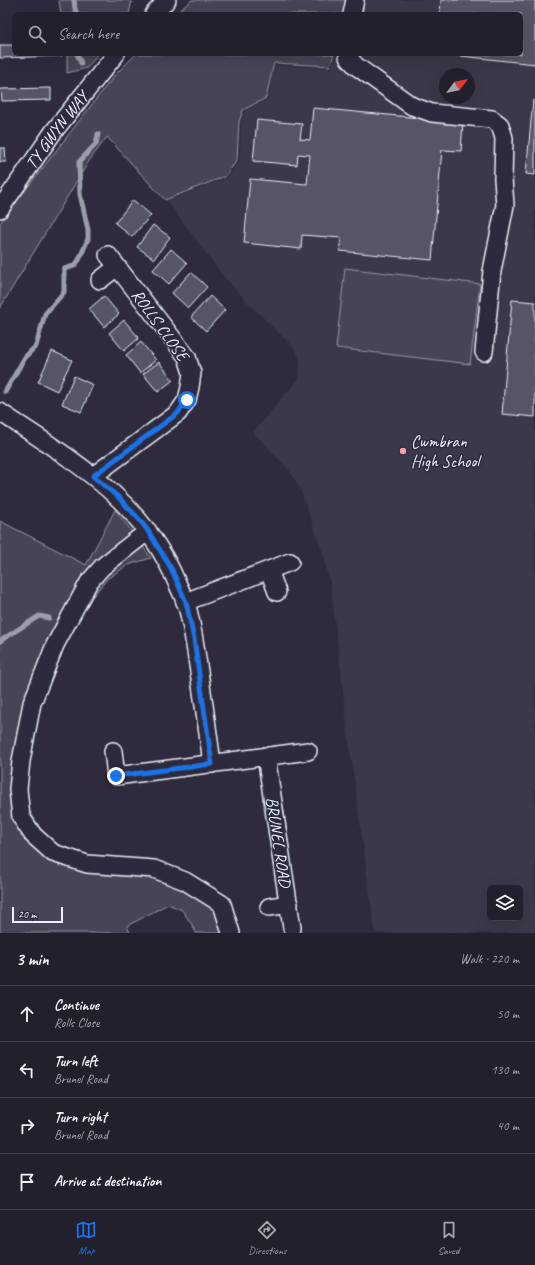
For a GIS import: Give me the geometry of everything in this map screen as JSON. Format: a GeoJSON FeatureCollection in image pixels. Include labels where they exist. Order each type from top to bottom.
{"type":"FeatureCollection","features":[{"type":"Feature","properties":{"kind":"street"},"geometry":{"type":"LineString","coordinates":[[156,12],[167,0]]}},
{"type":"Feature","properties":{"kind":"street"},"geometry":{"type":"LineString","coordinates":[[353,12],[356,0]]}},
{"type":"Feature","properties":{"kind":"street","name":"TY GWYN WAY"},"geometry":{"type":"LineString","coordinates":[[0,209],[54,131],[114,56]]}},
{"type":"Feature","properties":{"kind":"street"},"geometry":{"type":"LineString","coordinates":[[348,56],[356,66],[412,106],[432,114],[492,119],[500,125],[504,138],[503,179],[505,205],[492,271],[484,352]]}},
{"type":"Feature","properties":{"kind":"street","name":"ROLLS CLOSE"},"geometry":{"type":"LineString","coordinates":[[93,476],[178,413],[187,400],[192,373],[187,357],[113,261],[100,280]]}},
{"type":"Feature","properties":{"kind":"street"},"geometry":{"type":"LineString","coordinates":[[0,412],[93,476],[118,497],[148,531],[171,568],[186,602],[194,639],[212,764]]}},
{"type":"Feature","properties":{"kind":"street"},"geometry":{"type":"LineString","coordinates":[[148,531],[102,567],[89,582],[55,645],[32,703],[21,761],[18,789],[21,817],[33,835],[53,853],[87,864],[154,869],[185,881],[222,904],[231,933]]}},
{"type":"Feature","properties":{"kind":"street"},"geometry":{"type":"LineString","coordinates":[[186,602],[290,562]]}},
{"type":"Feature","properties":{"kind":"street"},"geometry":{"type":"LineString","coordinates":[[269,570],[277,592]]}},
{"type":"Feature","properties":{"kind":"street"},"geometry":{"type":"LineString","coordinates":[[113,751],[116,776],[308,751]]}},
{"type":"Feature","properties":{"kind":"street","name":"BRUNEL ROAD"},"geometry":{"type":"LineString","coordinates":[[266,756],[292,928]]}},
{"type":"Feature","properties":{"kind":"street"},"geometry":{"type":"LineString","coordinates":[[269,907],[289,904]]}},
{"type":"Feature","properties":{"kind":"shaded area"},"geometry":{"type":"Polygon","coordinates":[[[59,0],[132,0],[129,12],[61,12],[59,0]]]}},
{"type":"Feature","properties":{"kind":"shaded area"},"geometry":{"type":"Polygon","coordinates":[[[192,0],[348,0],[346,12],[177,12],[192,0]]]}},
{"type":"Feature","properties":{"kind":"shaded area","name":"Cwmbran High School"},"geometry":{"type":"Polygon","coordinates":[[[350,0],[535,0],[535,933],[375,933],[348,735],[331,588],[324,557],[300,489],[289,470],[253,432],[299,378],[300,358],[293,347],[248,303],[219,271],[167,201],[228,177],[239,161],[241,122],[244,111],[267,99],[275,65],[331,68],[335,56],[523,56],[523,12],[347,12],[350,0]]]}},
{"type":"Feature","properties":{"kind":"shaded area"},"geometry":{"type":"Polygon","coordinates":[[[67,56],[96,56],[87,68],[67,73],[67,56]]]}},
{"type":"Feature","properties":{"kind":"shaded area"},"geometry":{"type":"Polygon","coordinates":[[[134,56],[333,56],[330,66],[274,63],[266,98],[243,110],[239,122],[237,160],[226,176],[165,200],[107,137],[89,161],[0,308],[0,223],[114,76],[134,56]]]}},
{"type":"Feature","properties":{"kind":"shaded area"},"geometry":{"type":"Polygon","coordinates":[[[345,268],[480,284],[470,364],[336,348],[345,268]]]}},
{"type":"Feature","properties":{"kind":"shaded area"},"geometry":{"type":"Polygon","coordinates":[[[115,510],[151,558],[128,565],[108,578],[92,597],[58,655],[37,709],[25,783],[29,810],[45,836],[70,853],[117,860],[224,901],[226,933],[196,933],[182,910],[168,904],[127,926],[130,933],[0,933],[0,521],[86,565],[115,510]]]}},
{"type":"Feature","properties":{"kind":"building"},"geometry":{"type":"Polygon","coordinates":[[[441,0],[535,0],[535,64],[461,56],[523,56],[523,12],[440,12],[441,0]]]}},
{"type":"Feature","properties":{"kind":"building"},"geometry":{"type":"Polygon","coordinates":[[[0,45],[12,45],[12,56],[62,56],[0,58],[0,45]]]}},
{"type":"Feature","properties":{"kind":"building"},"geometry":{"type":"Polygon","coordinates":[[[51,88],[51,100],[2,101],[1,89],[51,88]]]}},
{"type":"Feature","properties":{"kind":"building"},"geometry":{"type":"Polygon","coordinates":[[[533,100],[535,101],[535,175],[526,174],[533,100]]]}},
{"type":"Feature","properties":{"kind":"building"},"geometry":{"type":"Polygon","coordinates":[[[313,108],[463,122],[461,151],[442,150],[432,260],[340,251],[341,238],[302,235],[301,249],[244,243],[250,179],[307,184],[310,155],[298,154],[297,165],[253,161],[257,120],[302,124],[300,139],[310,140],[313,108]]]}},
{"type":"Feature","properties":{"kind":"building"},"geometry":{"type":"Polygon","coordinates":[[[0,148],[5,148],[6,162],[0,162],[0,148]]]}},
{"type":"Feature","properties":{"kind":"building"},"geometry":{"type":"Polygon","coordinates":[[[133,200],[151,215],[132,237],[115,223],[133,200]]]}},
{"type":"Feature","properties":{"kind":"building"},"geometry":{"type":"Polygon","coordinates":[[[153,225],[170,237],[154,259],[137,247],[153,225]]]}},
{"type":"Feature","properties":{"kind":"building"},"geometry":{"type":"Polygon","coordinates":[[[171,249],[187,263],[169,284],[153,270],[171,249]]]}},
{"type":"Feature","properties":{"kind":"building"},"geometry":{"type":"Polygon","coordinates":[[[191,272],[207,287],[188,308],[172,293],[191,272]]]}},
{"type":"Feature","properties":{"kind":"building"},"geometry":{"type":"Polygon","coordinates":[[[104,296],[119,314],[104,327],[89,309],[104,296]]]}},
{"type":"Feature","properties":{"kind":"building"},"geometry":{"type":"Polygon","coordinates":[[[210,296],[225,310],[206,331],[191,317],[210,296]]]}},
{"type":"Feature","properties":{"kind":"building"},"geometry":{"type":"Polygon","coordinates":[[[512,300],[535,302],[535,417],[502,414],[512,300]]]}},
{"type":"Feature","properties":{"kind":"building"},"geometry":{"type":"Polygon","coordinates":[[[124,320],[139,338],[124,351],[109,333],[124,320]]]}},
{"type":"Feature","properties":{"kind":"building"},"geometry":{"type":"Polygon","coordinates":[[[141,342],[156,360],[140,373],[126,355],[141,342]]]}},
{"type":"Feature","properties":{"kind":"building"},"geometry":{"type":"Polygon","coordinates":[[[52,351],[72,360],[57,391],[38,382],[52,351]]]}},
{"type":"Feature","properties":{"kind":"building"},"geometry":{"type":"Polygon","coordinates":[[[159,362],[173,380],[158,392],[143,374],[159,362]]]}},
{"type":"Feature","properties":{"kind":"building"},"geometry":{"type":"Polygon","coordinates":[[[74,376],[93,385],[81,412],[62,404],[74,376]]]}},
{"type":"Feature","properties":{"kind":"waterway"},"geometry":{"type":"LineString","coordinates":[[74,0],[76,12]]}},
{"type":"Feature","properties":{"kind":"waterway"},"geometry":{"type":"LineString","coordinates":[[78,56],[81,63]]}},
{"type":"Feature","properties":{"kind":"waterway"},"geometry":{"type":"LineString","coordinates":[[5,392],[25,357],[36,346],[45,314],[64,292],[64,269],[74,266],[79,260],[88,239],[88,230],[80,194],[79,162],[96,144],[98,134]]}},
{"type":"Feature","properties":{"kind":"waterway"},"geometry":{"type":"LineString","coordinates":[[0,641],[39,616],[49,618]]}},
{"type":"Feature","properties":{"kind":"place","name":"Cwmbran High School"},"geometry":{"type":"Point","coordinates":[403,451]}},
{"type":"Feature","properties":{"kind":"route"},"geometry":{"type":"LineString","coordinates":[[116,776],[212,764],[204,701],[194,639],[186,602],[171,568],[148,531],[118,497],[93,476],[178,413],[187,400]]}}]}
